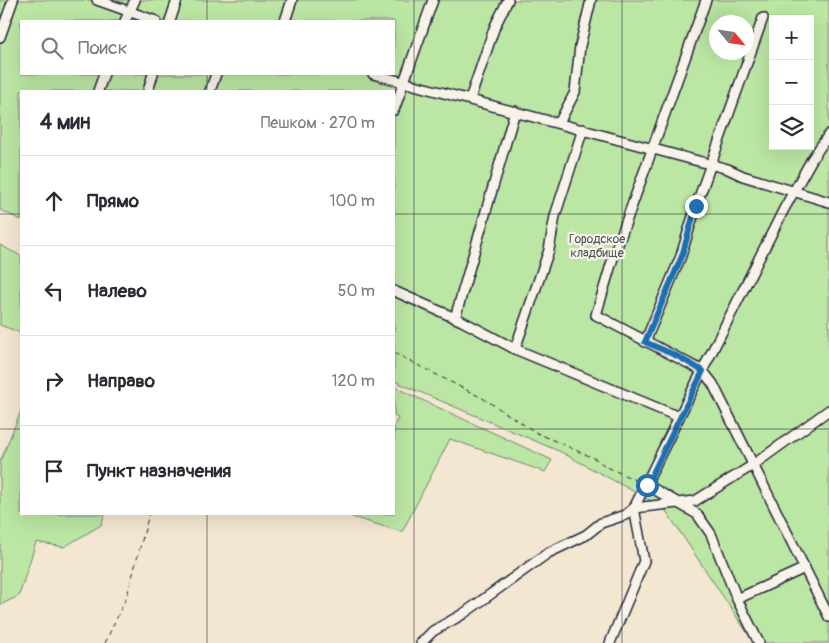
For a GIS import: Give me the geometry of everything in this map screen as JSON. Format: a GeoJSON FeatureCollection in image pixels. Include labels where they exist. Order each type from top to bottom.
{"type":"FeatureCollection","features":[{"type":"Feature","properties":{"kind":"lane"},"geometry":{"type":"LineString","coordinates":[[0,37],[13,0]]}},
{"type":"Feature","properties":{"kind":"lane"},"geometry":{"type":"LineString","coordinates":[[98,0],[153,20]]}},
{"type":"Feature","properties":{"kind":"lane"},"geometry":{"type":"LineString","coordinates":[[126,20],[135,0]]}},
{"type":"Feature","properties":{"kind":"lane"},"geometry":{"type":"LineString","coordinates":[[170,20],[177,0]]}},
{"type":"Feature","properties":{"kind":"lane"},"geometry":{"type":"LineString","coordinates":[[285,20],[292,0]]}},
{"type":"Feature","properties":{"kind":"lane"},"geometry":{"type":"LineString","coordinates":[[395,107],[433,0]]}},
{"type":"Feature","properties":{"kind":"lane"},"geometry":{"type":"LineString","coordinates":[[470,99],[495,26],[508,0]]}},
{"type":"Feature","properties":{"kind":"lane"},"geometry":{"type":"LineString","coordinates":[[559,123],[575,92],[580,46],[591,0]]}},
{"type":"Feature","properties":{"kind":"lane"},"geometry":{"type":"LineString","coordinates":[[706,0],[596,314],[645,342],[677,356],[703,371],[713,384],[829,617]]}},
{"type":"Feature","properties":{"kind":"lane"},"geometry":{"type":"LineString","coordinates":[[645,342],[682,256],[710,164],[764,18]]}},
{"type":"Feature","properties":{"kind":"lane"},"geometry":{"type":"LineString","coordinates":[[98,90],[104,75]]}},
{"type":"Feature","properties":{"kind":"lane"},"geometry":{"type":"LineString","coordinates":[[148,90],[153,75]]}},
{"type":"Feature","properties":{"kind":"lane"},"geometry":{"type":"LineString","coordinates":[[210,90],[216,75]]}},
{"type":"Feature","properties":{"kind":"lane"},"geometry":{"type":"LineString","coordinates":[[377,75],[710,164],[829,202]]}},
{"type":"Feature","properties":{"kind":"lane"},"geometry":{"type":"LineString","coordinates":[[455,318],[515,111]]}},
{"type":"Feature","properties":{"kind":"lane"},"geometry":{"type":"LineString","coordinates":[[515,349],[549,250],[555,216],[583,130]]}},
{"type":"Feature","properties":{"kind":"lane"},"geometry":{"type":"LineString","coordinates":[[421,643],[433,631],[463,614],[548,553],[586,535],[601,523],[624,515],[634,508],[794,192],[829,134]]}},
{"type":"Feature","properties":{"kind":"lane"},"geometry":{"type":"LineString","coordinates":[[395,291],[455,318],[515,349],[679,417]]}},
{"type":"Feature","properties":{"kind":"lane"},"geometry":{"type":"LineString","coordinates":[[634,508],[696,502],[716,486],[754,465],[829,410]]}},
{"type":"Feature","properties":{"kind":"lane"},"geometry":{"type":"LineString","coordinates":[[647,485],[697,514],[711,534],[736,599],[759,643]]}},
{"type":"Feature","properties":{"kind":"lane"},"geometry":{"type":"LineString","coordinates":[[610,643],[644,561],[634,508]]}},
{"type":"Feature","properties":{"kind":"lane"},"geometry":{"type":"LineString","coordinates":[[736,599],[805,568]]}},
{"type":"Feature","properties":{"kind":"path"},"geometry":{"type":"LineString","coordinates":[[395,354],[484,399],[537,432],[596,459],[622,475],[647,485]]}},
{"type":"Feature","properties":{"kind":"path"},"geometry":{"type":"LineString","coordinates":[[105,643],[127,596],[149,515]]}},
{"type":"Feature","properties":{"kind":"green space","name":"Городское кладбище"},"geometry":{"type":"Polygon","coordinates":[[[0,0],[829,0],[829,643],[754,643],[664,508],[561,452],[395,381],[395,90],[20,90],[20,220],[0,210],[0,0]]]}},
{"type":"Feature","properties":{"kind":"green space"},"geometry":{"type":"Polygon","coordinates":[[[0,245],[20,255],[20,333],[0,325],[0,245]]]}},
{"type":"Feature","properties":{"kind":"green space"},"geometry":{"type":"Polygon","coordinates":[[[395,387],[552,460],[545,472],[450,439],[402,532],[352,517],[353,515],[395,515],[395,425],[398,418],[395,416],[395,387]]]}},
{"type":"Feature","properties":{"kind":"green space"},"geometry":{"type":"Polygon","coordinates":[[[20,413],[20,515],[105,515],[101,525],[64,547],[36,542],[19,596],[0,605],[0,462],[20,413]]]}},
{"type":"Feature","properties":{"kind":"route"},"geometry":{"type":"LineString","coordinates":[[647,485],[703,371],[677,356],[645,342],[682,256],[696,206]]}}]}
